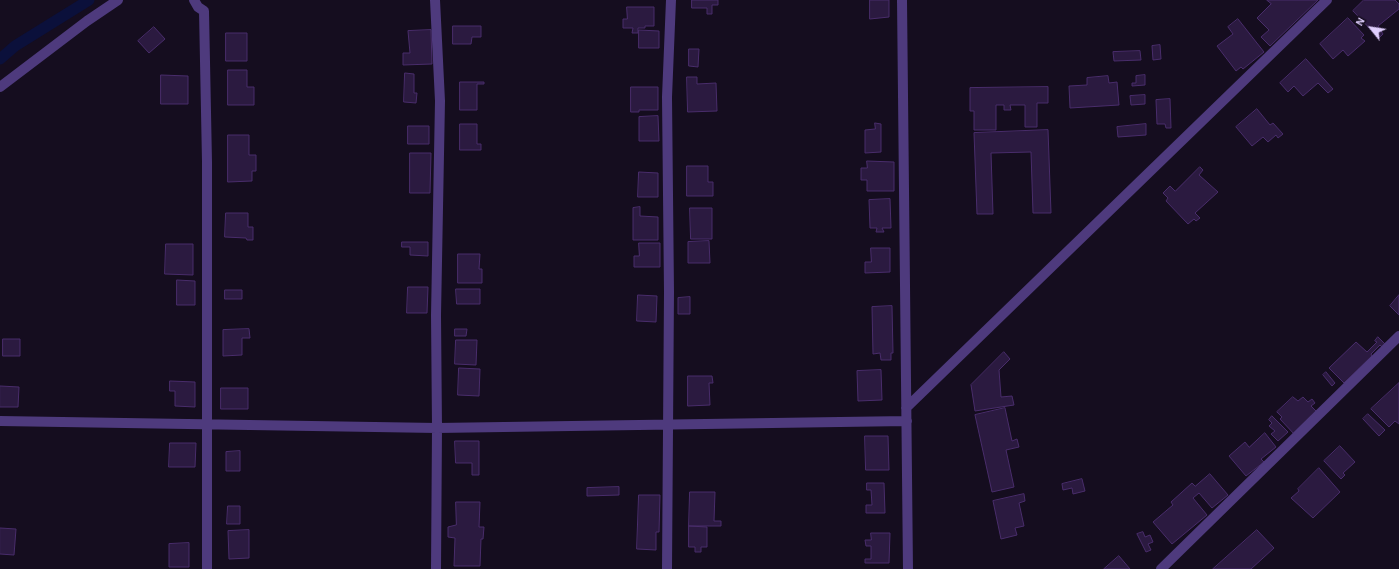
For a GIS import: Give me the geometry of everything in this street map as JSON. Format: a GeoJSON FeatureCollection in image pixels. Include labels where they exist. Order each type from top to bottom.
{"type":"FeatureCollection","features":[{"type":"Feature","properties":{"kind":"street"},"geometry":{"type":"LineString","coordinates":[[0,87],[87,21],[118,0]]}},
{"type":"Feature","properties":{"kind":"street"},"geometry":{"type":"LineString","coordinates":[[194,0],[198,7],[204,11],[207,162],[207,569]]}},
{"type":"Feature","properties":{"kind":"street"},"geometry":{"type":"LineString","coordinates":[[435,0],[440,101],[436,315],[436,569]]}},
{"type":"Feature","properties":{"kind":"street"},"geometry":{"type":"LineString","coordinates":[[667,569],[669,284],[667,97],[671,0]]}},
{"type":"Feature","properties":{"kind":"street"},"geometry":{"type":"LineString","coordinates":[[902,0],[908,569]]}},
{"type":"Feature","properties":{"kind":"street"},"geometry":{"type":"LineString","coordinates":[[906,408],[1327,0]]}},
{"type":"Feature","properties":{"kind":"street"},"geometry":{"type":"LineString","coordinates":[[1161,569],[1399,336]]}},
{"type":"Feature","properties":{"kind":"street"},"geometry":{"type":"LineString","coordinates":[[0,421],[23,420],[207,425],[437,428],[907,421]]}},
{"type":"Feature","properties":{"kind":"building"},"geometry":{"type":"Polygon","coordinates":[[[692,0],[718,0],[718,5],[712,5],[712,14],[707,14],[707,8],[692,8],[692,0]]]}},
{"type":"Feature","properties":{"kind":"building"},"geometry":{"type":"Polygon","coordinates":[[[870,0],[889,0],[889,17],[870,19],[870,0]]]}},
{"type":"Feature","properties":{"kind":"building"},"geometry":{"type":"Polygon","coordinates":[[[1267,0],[1318,0],[1270,46],[1261,37],[1269,30],[1257,18],[1271,4],[1267,0]]]}},
{"type":"Feature","properties":{"kind":"building"},"geometry":{"type":"Polygon","coordinates":[[[1364,0],[1395,0],[1399,4],[1399,9],[1378,26],[1383,34],[1379,38],[1353,11],[1364,0]]]}},
{"type":"Feature","properties":{"kind":"building"},"geometry":{"type":"Polygon","coordinates":[[[627,7],[654,7],[654,26],[638,28],[638,33],[632,33],[633,28],[623,28],[623,19],[627,19],[627,7]]]}},
{"type":"Feature","properties":{"kind":"building"},"geometry":{"type":"Polygon","coordinates":[[[1348,18],[1364,35],[1361,38],[1365,41],[1348,56],[1343,50],[1333,59],[1320,44],[1348,18]]]}},
{"type":"Feature","properties":{"kind":"building"},"geometry":{"type":"Polygon","coordinates":[[[1238,19],[1264,52],[1243,69],[1241,67],[1236,71],[1217,46],[1233,34],[1228,27],[1238,19]]]}},
{"type":"Feature","properties":{"kind":"building"},"geometry":{"type":"Polygon","coordinates":[[[453,26],[481,26],[481,37],[472,37],[471,44],[453,44],[453,26]]]}},
{"type":"Feature","properties":{"kind":"building"},"geometry":{"type":"Polygon","coordinates":[[[154,27],[165,39],[149,53],[138,41],[154,27]]]}},
{"type":"Feature","properties":{"kind":"building"},"geometry":{"type":"Polygon","coordinates":[[[431,30],[432,64],[403,65],[403,53],[410,53],[408,31],[431,30]]]}},
{"type":"Feature","properties":{"kind":"building"},"geometry":{"type":"Polygon","coordinates":[[[639,30],[659,31],[659,48],[639,48],[639,30]]]}},
{"type":"Feature","properties":{"kind":"building"},"geometry":{"type":"Polygon","coordinates":[[[226,33],[247,33],[247,61],[226,61],[226,33]]]}},
{"type":"Feature","properties":{"kind":"building"},"geometry":{"type":"Polygon","coordinates":[[[1160,45],[1161,59],[1153,60],[1152,46],[1160,45]]]}},
{"type":"Feature","properties":{"kind":"building"},"geometry":{"type":"Polygon","coordinates":[[[689,49],[699,49],[698,67],[689,66],[689,49]]]}},
{"type":"Feature","properties":{"kind":"building"},"geometry":{"type":"Polygon","coordinates":[[[1140,51],[1141,60],[1114,61],[1113,52],[1140,51]]]}},
{"type":"Feature","properties":{"kind":"building"},"geometry":{"type":"Polygon","coordinates":[[[1306,59],[1333,89],[1328,93],[1318,83],[1303,96],[1294,86],[1288,92],[1280,83],[1306,59]]]}},
{"type":"Feature","properties":{"kind":"building"},"geometry":{"type":"Polygon","coordinates":[[[228,70],[247,70],[247,87],[254,87],[254,105],[228,105],[228,70]]]}},
{"type":"Feature","properties":{"kind":"building"},"geometry":{"type":"Polygon","coordinates":[[[405,73],[414,74],[414,93],[417,93],[416,103],[404,102],[405,73]]]}},
{"type":"Feature","properties":{"kind":"building"},"geometry":{"type":"Polygon","coordinates":[[[161,75],[188,76],[188,104],[161,104],[161,75]]]}},
{"type":"Feature","properties":{"kind":"building"},"geometry":{"type":"Polygon","coordinates":[[[1145,75],[1145,85],[1132,86],[1132,83],[1136,83],[1136,76],[1145,75]]]}},
{"type":"Feature","properties":{"kind":"building"},"geometry":{"type":"Polygon","coordinates":[[[1108,76],[1109,83],[1117,82],[1119,105],[1070,108],[1069,86],[1087,85],[1087,78],[1108,76]]]}},
{"type":"Feature","properties":{"kind":"building"},"geometry":{"type":"Polygon","coordinates":[[[687,77],[697,77],[697,84],[716,83],[717,111],[688,112],[687,77]]]}},
{"type":"Feature","properties":{"kind":"building"},"geometry":{"type":"Polygon","coordinates":[[[460,82],[484,82],[484,84],[477,84],[477,110],[460,110],[460,82]]]}},
{"type":"Feature","properties":{"kind":"building"},"geometry":{"type":"Polygon","coordinates":[[[631,87],[658,87],[658,110],[639,110],[639,112],[631,112],[631,87]]]}},
{"type":"Feature","properties":{"kind":"building"},"geometry":{"type":"Polygon","coordinates":[[[1048,87],[1048,103],[1037,103],[1037,127],[1025,127],[1025,105],[1010,105],[1011,110],[1004,110],[1004,105],[996,105],[996,130],[974,130],[974,111],[970,111],[970,88],[1048,87]]]}},
{"type":"Feature","properties":{"kind":"building"},"geometry":{"type":"Polygon","coordinates":[[[1145,95],[1145,104],[1131,105],[1130,96],[1145,95]]]}},
{"type":"Feature","properties":{"kind":"building"},"geometry":{"type":"Polygon","coordinates":[[[1170,99],[1171,128],[1166,128],[1165,124],[1157,124],[1156,100],[1170,99]]]}},
{"type":"Feature","properties":{"kind":"building"},"geometry":{"type":"Polygon","coordinates":[[[1257,109],[1270,125],[1273,123],[1283,134],[1278,138],[1276,135],[1268,142],[1263,137],[1252,146],[1236,127],[1257,109]]]}},
{"type":"Feature","properties":{"kind":"building"},"geometry":{"type":"Polygon","coordinates":[[[658,116],[659,141],[639,141],[639,117],[658,116]]]}},
{"type":"Feature","properties":{"kind":"building"},"geometry":{"type":"Polygon","coordinates":[[[875,123],[881,124],[881,152],[865,153],[865,130],[875,129],[875,123]]]}},
{"type":"Feature","properties":{"kind":"building"},"geometry":{"type":"Polygon","coordinates":[[[460,124],[477,124],[477,144],[481,144],[481,150],[460,150],[460,124]]]}},
{"type":"Feature","properties":{"kind":"building"},"geometry":{"type":"Polygon","coordinates":[[[1146,124],[1146,135],[1118,137],[1117,127],[1146,124]]]}},
{"type":"Feature","properties":{"kind":"building"},"geometry":{"type":"Polygon","coordinates":[[[408,126],[429,126],[429,144],[408,144],[408,126]]]}},
{"type":"Feature","properties":{"kind":"building"},"geometry":{"type":"Polygon","coordinates":[[[1048,130],[1051,213],[1033,213],[1031,152],[991,153],[993,214],[977,214],[974,133],[1048,130]]]}},
{"type":"Feature","properties":{"kind":"building"},"geometry":{"type":"Polygon","coordinates":[[[228,135],[249,135],[249,155],[256,155],[256,171],[252,171],[252,181],[228,182],[228,135]]]}},
{"type":"Feature","properties":{"kind":"building"},"geometry":{"type":"Polygon","coordinates":[[[410,153],[431,153],[430,193],[410,193],[410,153]]]}},
{"type":"Feature","properties":{"kind":"building"},"geometry":{"type":"Polygon","coordinates":[[[867,161],[894,162],[894,191],[867,191],[867,180],[861,180],[861,168],[867,168],[867,161]]]}},
{"type":"Feature","properties":{"kind":"building"},"geometry":{"type":"Polygon","coordinates":[[[687,166],[708,166],[708,182],[713,182],[713,196],[687,196],[687,166]]]}},
{"type":"Feature","properties":{"kind":"building"},"geometry":{"type":"Polygon","coordinates":[[[1200,167],[1203,170],[1199,175],[1218,192],[1195,213],[1200,218],[1196,221],[1194,219],[1188,224],[1166,201],[1168,198],[1163,193],[1170,186],[1175,191],[1200,167]]]}},
{"type":"Feature","properties":{"kind":"building"},"geometry":{"type":"Polygon","coordinates":[[[639,172],[658,173],[658,197],[638,197],[639,172]]]}},
{"type":"Feature","properties":{"kind":"building"},"geometry":{"type":"Polygon","coordinates":[[[890,199],[891,228],[882,228],[884,232],[876,232],[877,228],[870,228],[869,200],[890,199]]]}},
{"type":"Feature","properties":{"kind":"building"},"geometry":{"type":"Polygon","coordinates":[[[640,207],[640,216],[658,217],[658,240],[633,240],[633,208],[640,207]]]}},
{"type":"Feature","properties":{"kind":"building"},"geometry":{"type":"Polygon","coordinates":[[[690,208],[712,208],[712,239],[691,239],[690,208]]]}},
{"type":"Feature","properties":{"kind":"building"},"geometry":{"type":"Polygon","coordinates":[[[226,213],[248,213],[248,227],[253,227],[253,240],[247,240],[246,238],[225,237],[226,213]]]}},
{"type":"Feature","properties":{"kind":"building"},"geometry":{"type":"Polygon","coordinates":[[[709,241],[710,263],[688,263],[688,242],[709,241]]]}},
{"type":"Feature","properties":{"kind":"building"},"geometry":{"type":"Polygon","coordinates":[[[402,242],[428,242],[428,256],[410,255],[410,247],[402,247],[402,242]]]}},
{"type":"Feature","properties":{"kind":"building"},"geometry":{"type":"Polygon","coordinates":[[[639,243],[660,243],[660,267],[634,267],[634,256],[639,256],[639,243]]]}},
{"type":"Feature","properties":{"kind":"building"},"geometry":{"type":"Polygon","coordinates":[[[166,244],[193,244],[193,275],[165,274],[166,244]]]}},
{"type":"Feature","properties":{"kind":"building"},"geometry":{"type":"Polygon","coordinates":[[[871,248],[890,248],[890,272],[865,273],[865,262],[871,262],[871,248]]]}},
{"type":"Feature","properties":{"kind":"building"},"geometry":{"type":"Polygon","coordinates":[[[458,254],[480,254],[479,269],[482,269],[482,283],[458,283],[458,254]]]}},
{"type":"Feature","properties":{"kind":"building"},"geometry":{"type":"Polygon","coordinates":[[[177,280],[195,281],[195,305],[177,305],[177,280]]]}},
{"type":"Feature","properties":{"kind":"building"},"geometry":{"type":"Polygon","coordinates":[[[408,287],[428,287],[427,313],[407,313],[408,287]]]}},
{"type":"Feature","properties":{"kind":"building"},"geometry":{"type":"Polygon","coordinates":[[[456,289],[480,289],[480,304],[457,304],[456,289]]]}},
{"type":"Feature","properties":{"kind":"building"},"geometry":{"type":"Polygon","coordinates":[[[225,290],[242,290],[242,299],[225,299],[225,290]]]}},
{"type":"Feature","properties":{"kind":"building"},"geometry":{"type":"Polygon","coordinates":[[[638,295],[657,296],[656,322],[637,321],[638,295]]]}},
{"type":"Feature","properties":{"kind":"building"},"geometry":{"type":"Polygon","coordinates":[[[1399,295],[1399,315],[1390,306],[1399,295]]]}},
{"type":"Feature","properties":{"kind":"building"},"geometry":{"type":"Polygon","coordinates":[[[690,297],[690,314],[678,314],[678,298],[690,297]]]}},
{"type":"Feature","properties":{"kind":"building"},"geometry":{"type":"Polygon","coordinates":[[[892,306],[893,353],[891,353],[891,360],[881,360],[880,353],[873,354],[872,307],[892,306]]]}},
{"type":"Feature","properties":{"kind":"building"},"geometry":{"type":"Polygon","coordinates":[[[249,329],[250,338],[242,338],[242,355],[223,356],[223,330],[249,329]]]}},
{"type":"Feature","properties":{"kind":"building"},"geometry":{"type":"Polygon","coordinates":[[[455,329],[467,329],[466,336],[455,336],[455,329]]]}},
{"type":"Feature","properties":{"kind":"building"},"geometry":{"type":"Polygon","coordinates":[[[1378,337],[1385,344],[1382,347],[1380,345],[1371,354],[1372,356],[1344,383],[1329,368],[1356,342],[1367,352],[1377,342],[1375,341],[1378,337]]]}},
{"type":"Feature","properties":{"kind":"building"},"geometry":{"type":"Polygon","coordinates":[[[3,339],[20,339],[20,356],[3,356],[3,339]]]}},
{"type":"Feature","properties":{"kind":"building"},"geometry":{"type":"Polygon","coordinates":[[[456,340],[477,340],[476,365],[455,364],[456,340]]]}},
{"type":"Feature","properties":{"kind":"building"},"geometry":{"type":"Polygon","coordinates":[[[1004,352],[1010,359],[999,370],[1001,397],[1012,396],[1014,405],[975,411],[971,385],[1004,352]]]}},
{"type":"Feature","properties":{"kind":"building"},"geometry":{"type":"Polygon","coordinates":[[[459,368],[480,369],[479,396],[458,395],[459,368]]]}},
{"type":"Feature","properties":{"kind":"building"},"geometry":{"type":"Polygon","coordinates":[[[881,370],[882,400],[858,401],[857,371],[881,370]]]}},
{"type":"Feature","properties":{"kind":"building"},"geometry":{"type":"Polygon","coordinates":[[[1326,372],[1335,383],[1332,386],[1323,375],[1326,372]]]}},
{"type":"Feature","properties":{"kind":"building"},"geometry":{"type":"Polygon","coordinates":[[[688,376],[712,376],[713,383],[709,383],[710,405],[688,406],[688,376]]]}},
{"type":"Feature","properties":{"kind":"building"},"geometry":{"type":"Polygon","coordinates":[[[170,381],[195,382],[195,407],[175,406],[175,391],[170,391],[170,381]]]}},
{"type":"Feature","properties":{"kind":"building"},"geometry":{"type":"Polygon","coordinates":[[[1399,383],[1399,424],[1395,421],[1389,427],[1371,409],[1399,383]]]}},
{"type":"Feature","properties":{"kind":"building"},"geometry":{"type":"Polygon","coordinates":[[[0,386],[19,387],[18,407],[0,407],[0,386]]]}},
{"type":"Feature","properties":{"kind":"building"},"geometry":{"type":"Polygon","coordinates":[[[221,388],[248,388],[248,409],[221,409],[221,388]]]}},
{"type":"Feature","properties":{"kind":"building"},"geometry":{"type":"Polygon","coordinates":[[[1293,397],[1298,401],[1303,397],[1308,402],[1312,399],[1315,403],[1311,406],[1317,412],[1295,435],[1280,419],[1282,417],[1277,412],[1293,397]]]}},
{"type":"Feature","properties":{"kind":"building"},"geometry":{"type":"Polygon","coordinates":[[[1005,408],[1012,441],[1017,439],[1019,447],[1006,450],[1014,487],[992,492],[975,415],[1005,408]]]}},
{"type":"Feature","properties":{"kind":"building"},"geometry":{"type":"Polygon","coordinates":[[[1368,414],[1385,430],[1379,436],[1363,419],[1368,414]]]}},
{"type":"Feature","properties":{"kind":"building"},"geometry":{"type":"Polygon","coordinates":[[[1272,416],[1288,432],[1278,441],[1271,434],[1275,431],[1269,426],[1272,423],[1269,420],[1272,416]]]}},
{"type":"Feature","properties":{"kind":"building"},"geometry":{"type":"Polygon","coordinates":[[[1265,433],[1276,447],[1261,459],[1264,462],[1246,476],[1229,456],[1245,442],[1249,447],[1265,433]]]}},
{"type":"Feature","properties":{"kind":"building"},"geometry":{"type":"Polygon","coordinates":[[[865,436],[888,436],[889,470],[866,470],[865,436]]]}},
{"type":"Feature","properties":{"kind":"building"},"geometry":{"type":"Polygon","coordinates":[[[455,441],[479,441],[479,475],[472,475],[472,463],[456,463],[455,441]]]}},
{"type":"Feature","properties":{"kind":"building"},"geometry":{"type":"Polygon","coordinates":[[[170,443],[196,443],[195,467],[169,467],[170,443]]]}},
{"type":"Feature","properties":{"kind":"building"},"geometry":{"type":"Polygon","coordinates":[[[1340,446],[1355,462],[1343,473],[1345,475],[1341,479],[1324,461],[1340,446]]]}},
{"type":"Feature","properties":{"kind":"building"},"geometry":{"type":"Polygon","coordinates":[[[240,451],[240,471],[226,471],[226,452],[240,451]]]}},
{"type":"Feature","properties":{"kind":"building"},"geometry":{"type":"Polygon","coordinates":[[[1319,468],[1340,492],[1313,518],[1291,498],[1319,468]]]}},
{"type":"Feature","properties":{"kind":"building"},"geometry":{"type":"Polygon","coordinates":[[[1210,474],[1228,495],[1212,508],[1199,493],[1193,498],[1207,515],[1172,544],[1153,522],[1173,505],[1171,502],[1192,483],[1195,486],[1210,474]]]}},
{"type":"Feature","properties":{"kind":"building"},"geometry":{"type":"Polygon","coordinates":[[[1082,479],[1085,491],[1073,494],[1072,488],[1063,490],[1062,484],[1082,479]]]}},
{"type":"Feature","properties":{"kind":"building"},"geometry":{"type":"Polygon","coordinates":[[[867,483],[884,483],[885,513],[866,513],[866,505],[872,505],[871,490],[867,490],[867,483]]]}},
{"type":"Feature","properties":{"kind":"building"},"geometry":{"type":"Polygon","coordinates":[[[619,487],[619,495],[587,496],[587,488],[619,487]]]}},
{"type":"Feature","properties":{"kind":"building"},"geometry":{"type":"Polygon","coordinates":[[[690,492],[715,492],[714,521],[721,521],[721,526],[689,526],[690,492]]]}},
{"type":"Feature","properties":{"kind":"building"},"geometry":{"type":"Polygon","coordinates":[[[1024,494],[1025,501],[1019,503],[1024,526],[1015,528],[1017,535],[1001,539],[993,501],[1024,494]]]}},
{"type":"Feature","properties":{"kind":"building"},"geometry":{"type":"Polygon","coordinates":[[[639,495],[660,495],[659,532],[656,532],[656,550],[637,549],[639,495]]]}},
{"type":"Feature","properties":{"kind":"building"},"geometry":{"type":"Polygon","coordinates":[[[456,502],[480,502],[479,527],[484,527],[483,539],[481,539],[480,566],[454,566],[455,538],[448,537],[448,527],[456,525],[456,502]]]}},
{"type":"Feature","properties":{"kind":"building"},"geometry":{"type":"Polygon","coordinates":[[[228,506],[240,506],[240,524],[227,524],[228,506]]]}},
{"type":"Feature","properties":{"kind":"building"},"geometry":{"type":"Polygon","coordinates":[[[689,526],[707,527],[707,547],[701,547],[701,552],[695,552],[695,547],[689,547],[689,526]]]}},
{"type":"Feature","properties":{"kind":"building"},"geometry":{"type":"Polygon","coordinates":[[[0,528],[16,529],[14,555],[0,554],[0,528]]]}},
{"type":"Feature","properties":{"kind":"building"},"geometry":{"type":"Polygon","coordinates":[[[249,530],[249,558],[229,559],[228,531],[249,530]]]}},
{"type":"Feature","properties":{"kind":"building"},"geometry":{"type":"Polygon","coordinates":[[[1257,530],[1274,548],[1251,569],[1213,569],[1257,530]]]}},
{"type":"Feature","properties":{"kind":"building"},"geometry":{"type":"Polygon","coordinates":[[[1143,532],[1145,537],[1150,535],[1153,542],[1148,544],[1151,550],[1146,552],[1137,534],[1143,532]]]}},
{"type":"Feature","properties":{"kind":"building"},"geometry":{"type":"Polygon","coordinates":[[[871,533],[890,533],[889,563],[865,563],[865,559],[871,559],[871,546],[866,546],[865,540],[871,540],[871,533]]]}},
{"type":"Feature","properties":{"kind":"building"},"geometry":{"type":"Polygon","coordinates":[[[189,543],[189,567],[169,567],[169,544],[189,543]]]}},
{"type":"Feature","properties":{"kind":"building"},"geometry":{"type":"Polygon","coordinates":[[[1119,556],[1130,569],[1104,569],[1119,556]]]}},
{"type":"Feature","properties":{"kind":"waterway"},"geometry":{"type":"LineString","coordinates":[[0,59],[15,46],[89,0]]}}]}
